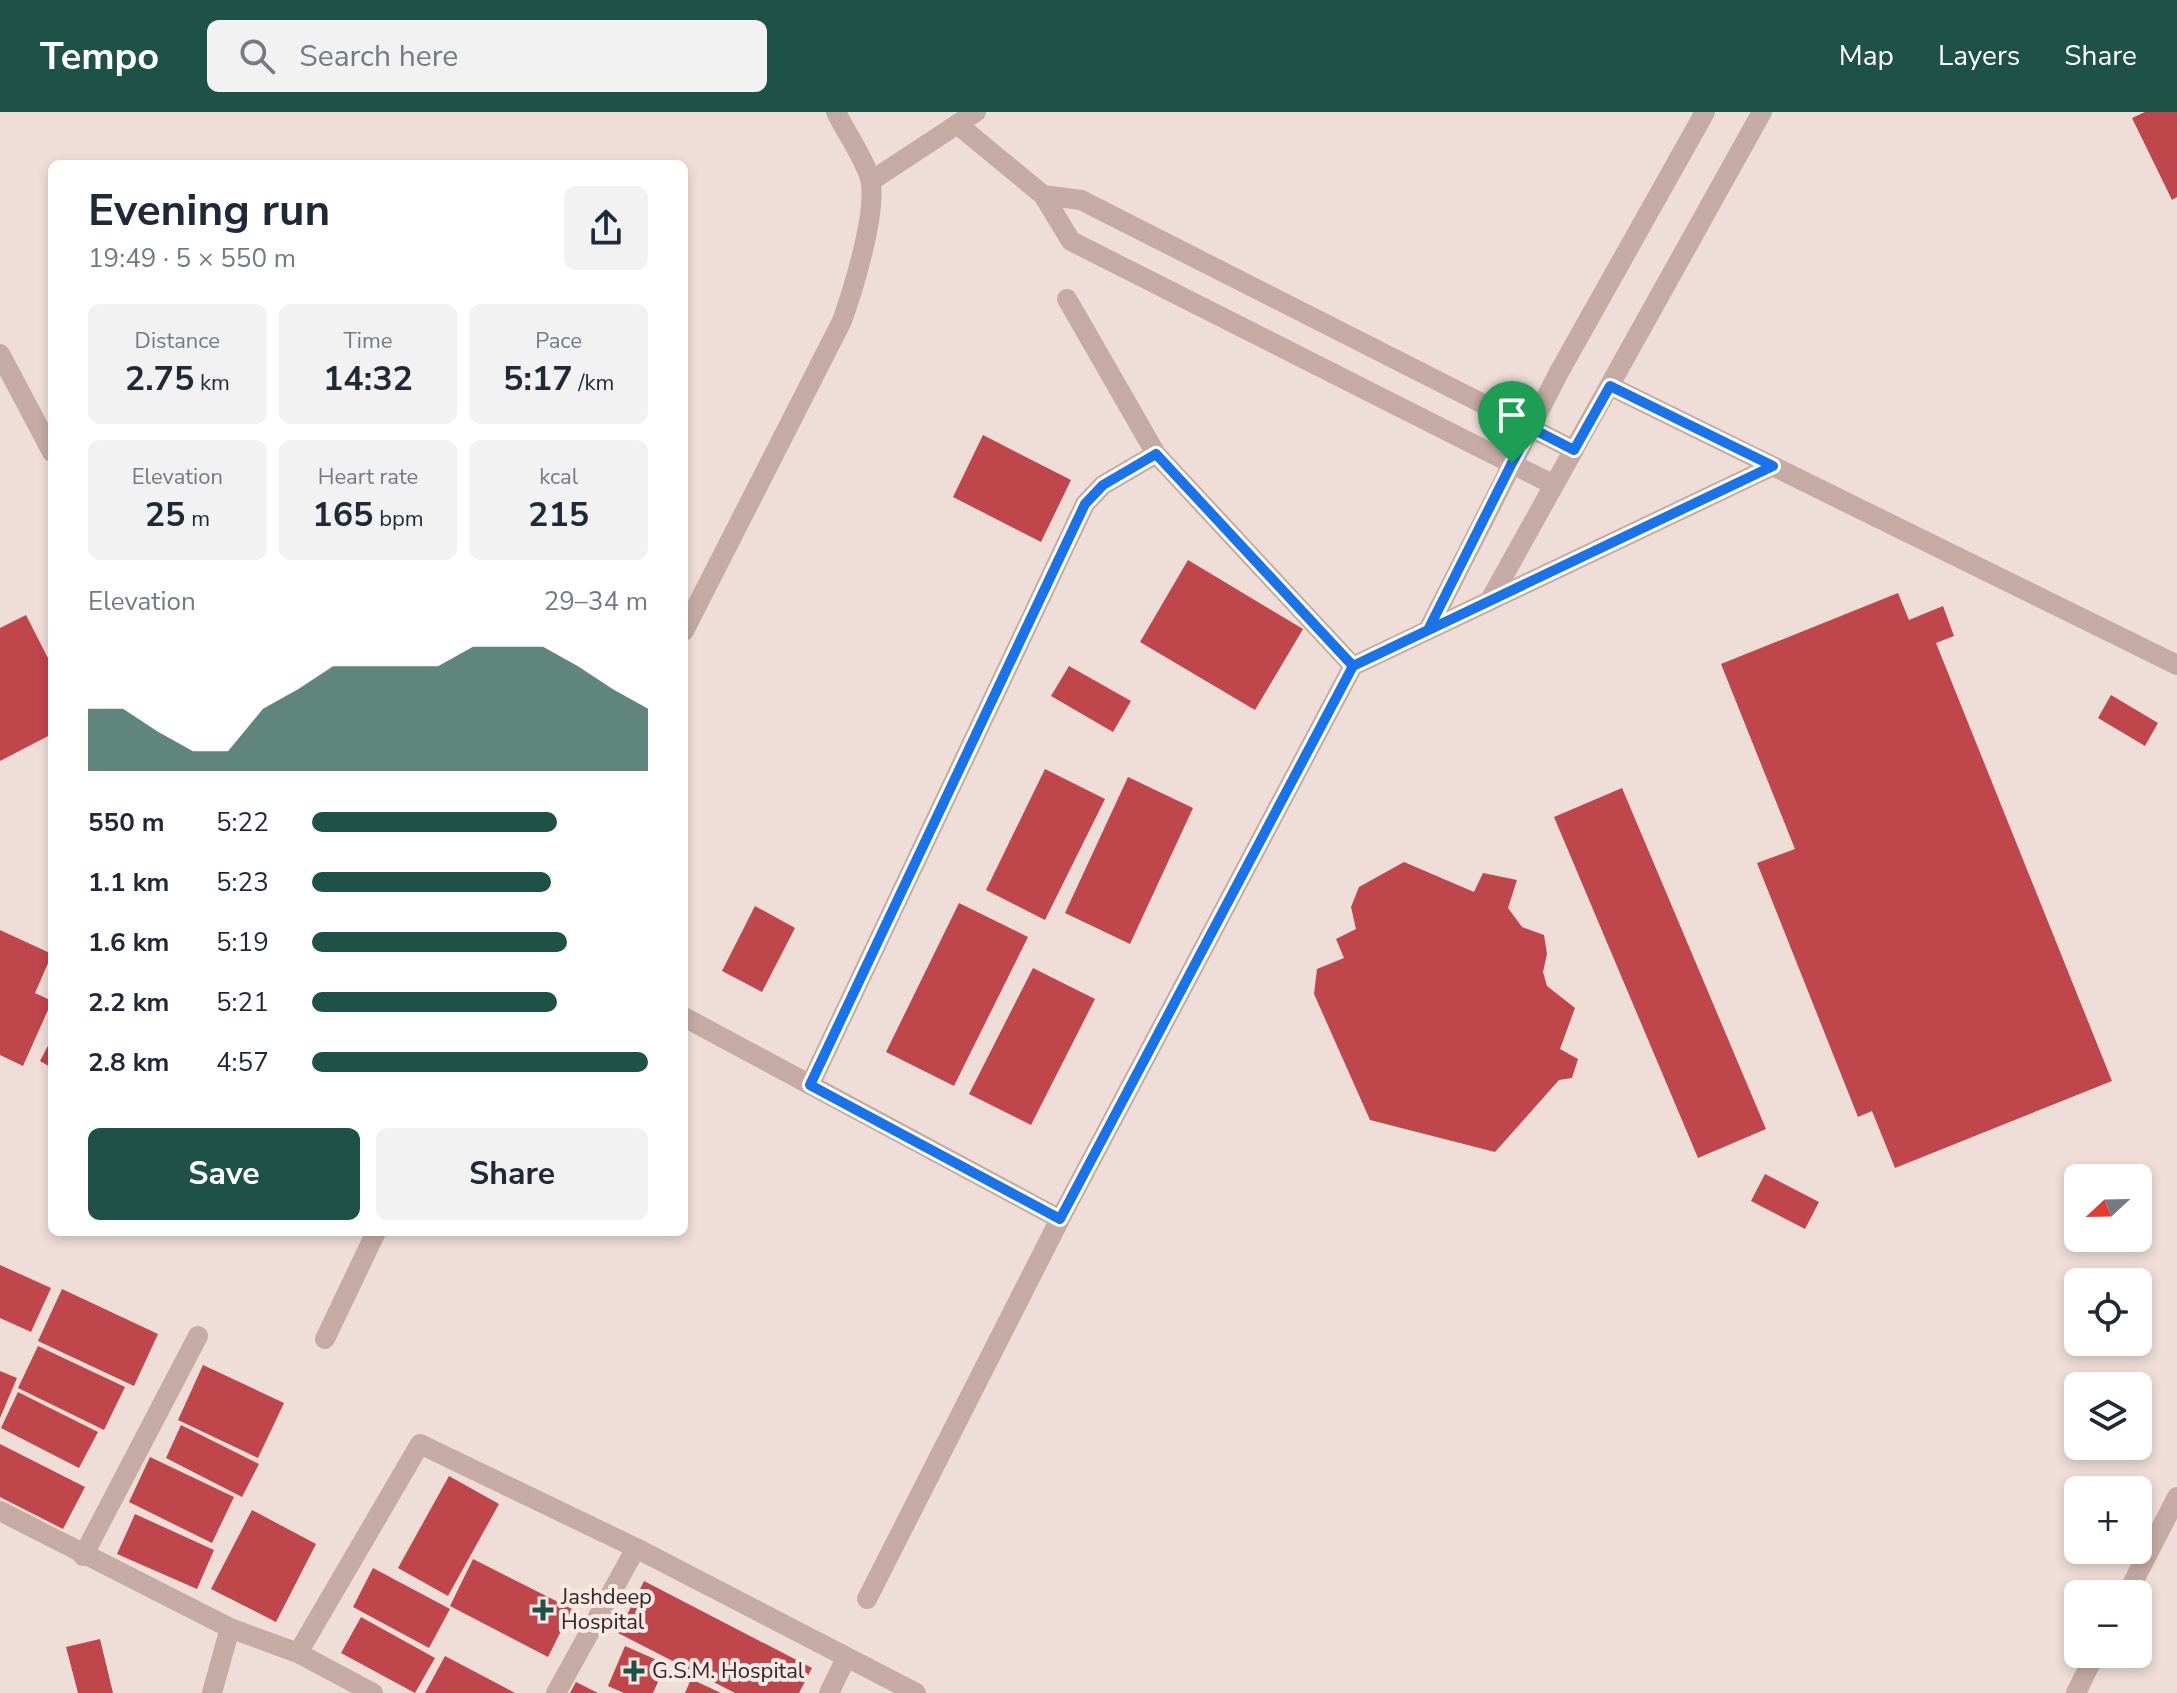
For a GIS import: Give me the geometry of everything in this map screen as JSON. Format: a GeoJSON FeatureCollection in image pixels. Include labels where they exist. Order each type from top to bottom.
{"type":"FeatureCollection","features":[{"type":"Feature","properties":{"kind":"street"},"geometry":{"type":"LineString","coordinates":[[688,623],[842,321],[865,242],[871,181],[836,112]]}},
{"type":"Feature","properties":{"kind":"street"},"geometry":{"type":"LineString","coordinates":[[871,181],[976,112]]}},
{"type":"Feature","properties":{"kind":"street"},"geometry":{"type":"LineString","coordinates":[[1428,630],[1512,463],[1705,112]]}},
{"type":"Feature","properties":{"kind":"street"},"geometry":{"type":"LineString","coordinates":[[1490,600],[1762,112]]}},
{"type":"Feature","properties":{"kind":"street"},"geometry":{"type":"LineString","coordinates":[[957,124],[1043,195],[1071,241],[1554,485]]}},
{"type":"Feature","properties":{"kind":"street"},"geometry":{"type":"LineString","coordinates":[[1043,195],[1081,200],[1574,450]]}},
{"type":"Feature","properties":{"kind":"street"},"geometry":{"type":"LineString","coordinates":[[1067,299],[1156,454],[1353,666]]}},
{"type":"Feature","properties":{"kind":"street"},"geometry":{"type":"LineString","coordinates":[[0,354],[48,444]]}},
{"type":"Feature","properties":{"kind":"street"},"geometry":{"type":"LineString","coordinates":[[1610,386],[2176,661]]}},
{"type":"Feature","properties":{"kind":"street"},"geometry":{"type":"LineString","coordinates":[[810,1085],[1085,504],[1103,485],[1156,454]]}},
{"type":"Feature","properties":{"kind":"street"},"geometry":{"type":"LineString","coordinates":[[867,1599],[1060,1219],[1353,666],[1773,466]]}},
{"type":"Feature","properties":{"kind":"street"},"geometry":{"type":"LineString","coordinates":[[688,1019],[1060,1219]]}},
{"type":"Feature","properties":{"kind":"street"},"geometry":{"type":"LineString","coordinates":[[325,1339],[374,1236]]}},
{"type":"Feature","properties":{"kind":"street"},"geometry":{"type":"LineString","coordinates":[[83,1556],[198,1336]]}},
{"type":"Feature","properties":{"kind":"street"},"geometry":{"type":"LineString","coordinates":[[298,1653],[420,1444],[636,1548],[916,1693]]}},
{"type":"Feature","properties":{"kind":"street"},"geometry":{"type":"LineString","coordinates":[[2134,1580],[2177,1497]]}},
{"type":"Feature","properties":{"kind":"street"},"geometry":{"type":"LineString","coordinates":[[0,1511],[83,1556],[230,1628],[298,1653],[373,1693]]}},
{"type":"Feature","properties":{"kind":"street"},"geometry":{"type":"LineString","coordinates":[[556,1693],[636,1548]]}},
{"type":"Feature","properties":{"kind":"street"},"geometry":{"type":"LineString","coordinates":[[212,1693],[230,1628]]}},
{"type":"Feature","properties":{"kind":"street"},"geometry":{"type":"LineString","coordinates":[[829,1693],[846,1658]]}},
{"type":"Feature","properties":{"kind":"street"},"geometry":{"type":"LineString","coordinates":[[2076,1693],[2088,1668]]}},
{"type":"Feature","properties":{"kind":"building"},"geometry":{"type":"Polygon","coordinates":[[[2145,112],[2177,112],[2177,197],[2172,200],[2132,118],[2145,112]]]}},
{"type":"Feature","properties":{"kind":"building"},"geometry":{"type":"Polygon","coordinates":[[[983,435],[1071,480],[1041,542],[953,497],[983,435]]]}},
{"type":"Feature","properties":{"kind":"building"},"geometry":{"type":"Polygon","coordinates":[[[1188,560],[1303,629],[1255,710],[1140,642],[1188,560]]]}},
{"type":"Feature","properties":{"kind":"building"},"geometry":{"type":"Polygon","coordinates":[[[1898,593],[1909,620],[1943,606],[1954,636],[1936,643],[2112,1081],[1895,1168],[1872,1111],[1858,1117],[1757,863],[1795,849],[1721,664],[1898,593]]]}},
{"type":"Feature","properties":{"kind":"building"},"geometry":{"type":"Polygon","coordinates":[[[26,615],[48,658],[48,736],[0,761],[0,628],[26,615]]]}},
{"type":"Feature","properties":{"kind":"building"},"geometry":{"type":"Polygon","coordinates":[[[1069,666],[1131,701],[1113,732],[1051,696],[1069,666]]]}},
{"type":"Feature","properties":{"kind":"building"},"geometry":{"type":"Polygon","coordinates":[[[2111,695],[2158,723],[2145,746],[2098,718],[2111,695]]]}},
{"type":"Feature","properties":{"kind":"building"},"geometry":{"type":"Polygon","coordinates":[[[1045,769],[1105,799],[1045,920],[986,890],[1045,769]]]}},
{"type":"Feature","properties":{"kind":"building"},"geometry":{"type":"Polygon","coordinates":[[[1128,777],[1193,808],[1130,944],[1065,913],[1128,777]]]}},
{"type":"Feature","properties":{"kind":"building"},"geometry":{"type":"Polygon","coordinates":[[[1622,788],[1766,1129],[1698,1158],[1554,817],[1622,788]]]}},
{"type":"Feature","properties":{"kind":"building"},"geometry":{"type":"Polygon","coordinates":[[[1404,862],[1474,892],[1483,873],[1517,880],[1508,908],[1522,927],[1544,935],[1547,954],[1543,972],[1547,986],[1575,1008],[1560,1049],[1578,1059],[1572,1078],[1559,1080],[1495,1152],[1370,1120],[1314,994],[1317,969],[1344,958],[1336,939],[1356,929],[1351,907],[1359,887],[1404,862]]]}},
{"type":"Feature","properties":{"kind":"building"},"geometry":{"type":"Polygon","coordinates":[[[959,903],[1028,937],[954,1086],[886,1052],[959,903]]]}},
{"type":"Feature","properties":{"kind":"building"},"geometry":{"type":"Polygon","coordinates":[[[755,906],[795,928],[762,992],[722,971],[755,906]]]}},
{"type":"Feature","properties":{"kind":"building"},"geometry":{"type":"Polygon","coordinates":[[[0,930],[48,952],[48,963],[35,993],[48,999],[48,1010],[23,1066],[0,1055],[0,930]]]}},
{"type":"Feature","properties":{"kind":"building"},"geometry":{"type":"Polygon","coordinates":[[[1033,968],[1095,999],[1031,1125],[969,1094],[1033,968]]]}},
{"type":"Feature","properties":{"kind":"building"},"geometry":{"type":"Polygon","coordinates":[[[48,1046],[48,1066],[40,1061],[48,1046]]]}},
{"type":"Feature","properties":{"kind":"building"},"geometry":{"type":"Polygon","coordinates":[[[1765,1174],[1819,1202],[1805,1229],[1751,1201],[1765,1174]]]}},
{"type":"Feature","properties":{"kind":"building"},"geometry":{"type":"Polygon","coordinates":[[[0,1265],[51,1288],[31,1332],[0,1318],[0,1265]]]}},
{"type":"Feature","properties":{"kind":"building"},"geometry":{"type":"Polygon","coordinates":[[[62,1289],[158,1334],[134,1386],[38,1341],[62,1289]]]}},
{"type":"Feature","properties":{"kind":"building"},"geometry":{"type":"Polygon","coordinates":[[[38,1346],[125,1387],[104,1430],[18,1388],[38,1346]]]}},
{"type":"Feature","properties":{"kind":"building"},"geometry":{"type":"Polygon","coordinates":[[[203,1365],[284,1403],[258,1458],[178,1420],[203,1365]]]}},
{"type":"Feature","properties":{"kind":"building"},"geometry":{"type":"Polygon","coordinates":[[[0,1371],[17,1378],[0,1418],[0,1371]]]}},
{"type":"Feature","properties":{"kind":"building"},"geometry":{"type":"Polygon","coordinates":[[[18,1392],[98,1432],[79,1468],[1,1428],[18,1392]]]}},
{"type":"Feature","properties":{"kind":"building"},"geometry":{"type":"Polygon","coordinates":[[[181,1425],[259,1464],[242,1497],[166,1458],[181,1425]]]}},
{"type":"Feature","properties":{"kind":"building"},"geometry":{"type":"Polygon","coordinates":[[[0,1444],[85,1487],[63,1529],[0,1497],[0,1444]]]}},
{"type":"Feature","properties":{"kind":"building"},"geometry":{"type":"Polygon","coordinates":[[[150,1457],[234,1497],[212,1543],[129,1502],[150,1457]]]}},
{"type":"Feature","properties":{"kind":"building"},"geometry":{"type":"Polygon","coordinates":[[[449,1476],[499,1504],[448,1596],[398,1568],[449,1476]]]}},
{"type":"Feature","properties":{"kind":"building"},"geometry":{"type":"Polygon","coordinates":[[[252,1510],[316,1544],[276,1622],[211,1589],[252,1510]]]}},
{"type":"Feature","properties":{"kind":"building"},"geometry":{"type":"Polygon","coordinates":[[[135,1514],[214,1550],[197,1589],[117,1554],[135,1514]]]}},
{"type":"Feature","properties":{"kind":"building"},"geometry":{"type":"Polygon","coordinates":[[[473,1559],[572,1609],[548,1657],[450,1606],[473,1559]]]}},
{"type":"Feature","properties":{"kind":"building"},"geometry":{"type":"Polygon","coordinates":[[[373,1568],[450,1609],[429,1648],[353,1607],[373,1568]]]}},
{"type":"Feature","properties":{"kind":"building"},"geometry":{"type":"Polygon","coordinates":[[[644,1581],[812,1668],[799,1693],[735,1693],[618,1633],[644,1581]]]}},
{"type":"Feature","properties":{"kind":"building"},"geometry":{"type":"Polygon","coordinates":[[[361,1617],[435,1658],[415,1693],[341,1653],[361,1617]]]}},
{"type":"Feature","properties":{"kind":"building"},"geometry":{"type":"Polygon","coordinates":[[[100,1639],[113,1693],[78,1693],[66,1647],[100,1639]]]}},
{"type":"Feature","properties":{"kind":"building"},"geometry":{"type":"Polygon","coordinates":[[[625,1646],[666,1664],[653,1693],[624,1693],[608,1686],[625,1646]]]}},
{"type":"Feature","properties":{"kind":"building"},"geometry":{"type":"Polygon","coordinates":[[[445,1656],[515,1693],[425,1693],[445,1656]]]}},
{"type":"Feature","properties":{"kind":"building"},"geometry":{"type":"Polygon","coordinates":[[[691,1679],[721,1693],[685,1693],[691,1679]]]}},
{"type":"Feature","properties":{"kind":"building"},"geometry":{"type":"Polygon","coordinates":[[[576,1682],[598,1693],[570,1693],[576,1682]]]}},
{"type":"Feature","properties":{"kind":"place","name":"Jashdeep Hospital"},"geometry":{"type":"Point","coordinates":[543,1610]}},
{"type":"Feature","properties":{"kind":"place","name":"G.S.M. Hospital"},"geometry":{"type":"Point","coordinates":[634,1671]}},
{"type":"Feature","properties":{"kind":"route"},"geometry":{"type":"LineString","coordinates":[[1512,463],[1428,630],[1353,666],[1060,1219],[810,1085],[1085,504],[1103,485],[1156,454],[1353,666],[1773,466],[1610,386],[1574,450],[1531,428],[1512,463]]}}]}
